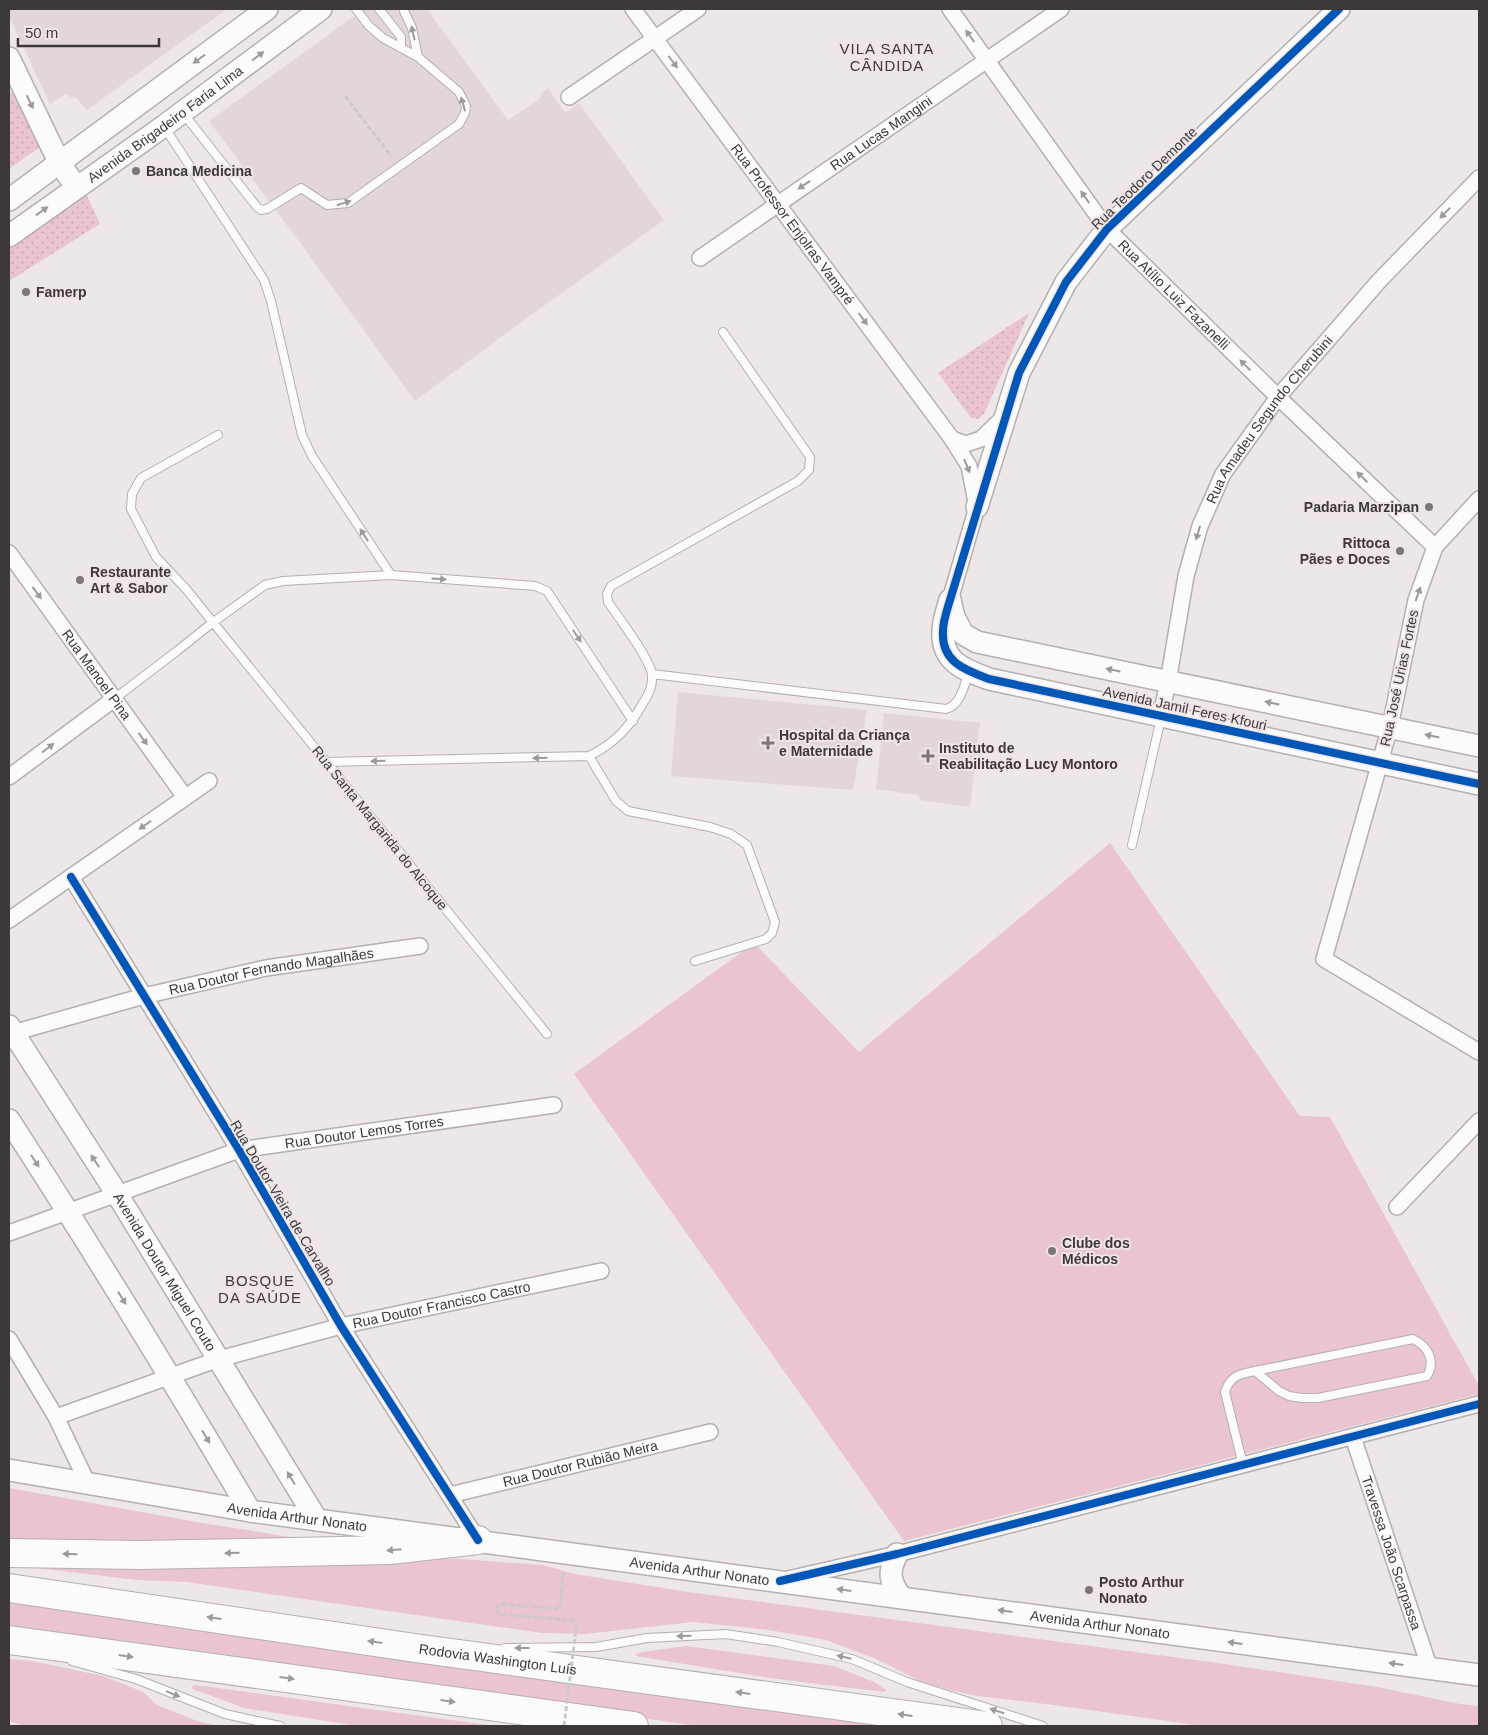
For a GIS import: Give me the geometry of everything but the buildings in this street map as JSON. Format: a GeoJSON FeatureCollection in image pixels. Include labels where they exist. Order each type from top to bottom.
{"type":"FeatureCollection","features":[{"type":"Feature","properties":{"kind":"highway"},"geometry":{"type":"LineString","coordinates":[[9,1553],[140,1555],[390,1550],[478,1540]]}},
{"type":"Feature","properties":{"kind":"highway","name":"Rodovia Washington Luís"},"geometry":{"type":"LineString","coordinates":[[9,1588],[415,1648],[988,1726]]}},
{"type":"Feature","properties":{"kind":"highway"},"geometry":{"type":"LineString","coordinates":[[18,1645],[634,1726]]}},
{"type":"Feature","properties":{"kind":"street"},"geometry":{"type":"LineString","coordinates":[[10,198],[267,9]]}},
{"type":"Feature","properties":{"kind":"street","name":"Avenida Brigadeiro Faria Lima"},"geometry":{"type":"LineString","coordinates":[[9,236],[164,126],[322,9]]}},
{"type":"Feature","properties":{"kind":"street","name":"Rua Professor Enjolras Vampré"},"geometry":{"type":"LineString","coordinates":[[633,9],[952,439],[969,466],[977,507]]}},
{"type":"Feature","properties":{"kind":"street"},"geometry":{"type":"LineString","coordinates":[[569,97],[698,9]]}},
{"type":"Feature","properties":{"kind":"street","name":"Rua Atílio Luiz Fazanelli"},"geometry":{"type":"LineString","coordinates":[[950,9],[988,59],[1107,229],[1278,398],[1435,547]]}},
{"type":"Feature","properties":{"kind":"street","name":"Rua Lucas Mangini"},"geometry":{"type":"LineString","coordinates":[[700,258],[777,203],[1061,9]]}},
{"type":"Feature","properties":{"kind":"street","name":"Rua Teodoro Demonte"},"geometry":{"type":"LineString","coordinates":[[950,600],[1019,374],[1066,282],[1107,229],[1339,9]]}},
{"type":"Feature","properties":{"kind":"street"},"geometry":{"type":"LineString","coordinates":[[9,58],[59,162],[76,187]]}},
{"type":"Feature","properties":{"kind":"street","name":"Rua Amadeu Segundo Cherubini"},"geometry":{"type":"LineString","coordinates":[[1161,715],[1186,576],[1200,526],[1223,474],[1278,398],[1379,281],[1479,178]]}},
{"type":"Feature","properties":{"kind":"street"},"geometry":{"type":"LineString","coordinates":[[952,439],[966,444],[981,439],[1006,415]]}},
{"type":"Feature","properties":{"kind":"street","name":"Rua José Urias Fortes"},"geometry":{"type":"LineString","coordinates":[[1479,500],[1435,547],[1416,600],[1390,727],[1324,959],[1479,1052]]}},
{"type":"Feature","properties":{"kind":"street","name":"Rua Manoel Pina"},"geometry":{"type":"LineString","coordinates":[[9,553],[185,797]]}},
{"type":"Feature","properties":{"kind":"street","name":"Avenida Jamil Feres Kfouri"},"geometry":{"type":"LineString","coordinates":[[950,600],[954,618],[963,634],[977,642],[1479,746]]}},
{"type":"Feature","properties":{"kind":"street","name":"Avenida Jamil Feres Kfouri"},"geometry":{"type":"LineString","coordinates":[[950,600],[942,632],[945,647],[950,658],[969,672],[989,679],[1479,784]]}},
{"type":"Feature","properties":{"kind":"street"},"geometry":{"type":"LineString","coordinates":[[9,777],[114,699]]}},
{"type":"Feature","properties":{"kind":"street"},"geometry":{"type":"LineString","coordinates":[[9,920],[209,781]]}},
{"type":"Feature","properties":{"kind":"street","name":"Rua Doutor Vieira de Carvalho"},"geometry":{"type":"LineString","coordinates":[[71,877],[238,1150],[342,1326],[478,1540]]}},
{"type":"Feature","properties":{"kind":"street","name":"Rua Doutor Fernando Magalhães"},"geometry":{"type":"LineString","coordinates":[[10,1031],[144,996],[266,968],[420,946]]}},
{"type":"Feature","properties":{"kind":"street","name":"Avenida Doutor Miguel Couto"},"geometry":{"type":"LineString","coordinates":[[10,1031],[117,1194],[317,1520]]}},
{"type":"Feature","properties":{"kind":"street","name":"Rua Doutor Lemos Torres"},"geometry":{"type":"LineString","coordinates":[[9,1233],[238,1150],[554,1105]]}},
{"type":"Feature","properties":{"kind":"street"},"geometry":{"type":"LineString","coordinates":[[9,1120],[170,1376],[250,1511]]}},
{"type":"Feature","properties":{"kind":"street"},"geometry":{"type":"LineString","coordinates":[[1398,1207],[1479,1121]]}},
{"type":"Feature","properties":{"kind":"street","name":"Rua Doutor Francisco Castro"},"geometry":{"type":"LineString","coordinates":[[56,1417],[218,1359],[342,1326],[601,1271]]}},
{"type":"Feature","properties":{"kind":"street"},"geometry":{"type":"LineString","coordinates":[[9,1339],[56,1417],[88,1484]]}},
{"type":"Feature","properties":{"kind":"street"},"geometry":{"type":"LineString","coordinates":[[780,1581],[897,1554],[1479,1404]]}},
{"type":"Feature","properties":{"kind":"street","name":"Rua Doutor Rubião Meira"},"geometry":{"type":"LineString","coordinates":[[450,1495],[710,1432]]}},
{"type":"Feature","properties":{"kind":"street","name":"Travessa João Scarpassa"},"geometry":{"type":"LineString","coordinates":[[1353,1437],[1430,1669]]}},
{"type":"Feature","properties":{"kind":"street","name":"Avenida Arthur Nonato"},"geometry":{"type":"LineString","coordinates":[[9,1470],[250,1511],[1479,1675]]}},
{"type":"Feature","properties":{"kind":"street"},"geometry":{"type":"LineString","coordinates":[[897,1554],[891,1564],[890,1576],[894,1588],[901,1597]]}},
{"type":"Feature","properties":{"kind":"lane"},"geometry":{"type":"LineString","coordinates":[[182,112],[256,207],[261,210],[267,210],[301,188],[327,205],[348,203],[459,124],[465,113],[466,106],[459,92],[418,57],[383,38],[369,26],[356,9]]}},
{"type":"Feature","properties":{"kind":"lane"},"geometry":{"type":"LineString","coordinates":[[379,9],[401,37],[401,48]]}},
{"type":"Feature","properties":{"kind":"lane"},"geometry":{"type":"LineString","coordinates":[[404,11],[412,28],[418,57]]}},
{"type":"Feature","properties":{"kind":"lane"},"geometry":{"type":"LineString","coordinates":[[164,126],[264,280],[271,301],[302,435],[312,456],[391,575]]}},
{"type":"Feature","properties":{"kind":"lane"},"geometry":{"type":"LineString","coordinates":[[325,762],[589,756],[610,744],[633,720],[651,689],[652,674],[648,661],[608,602],[607,594],[611,586],[798,481],[809,470],[810,457],[723,332]]}},
{"type":"Feature","properties":{"kind":"lane","name":"Rua Santa Margarida do Alcoque"},"geometry":{"type":"LineString","coordinates":[[218,434],[141,478],[132,494],[131,509],[156,557],[186,589],[547,1034]]}},
{"type":"Feature","properties":{"kind":"lane"},"geometry":{"type":"LineString","coordinates":[[114,699],[212,623],[265,585],[283,581],[391,575],[535,586],[547,591],[633,720]]}},
{"type":"Feature","properties":{"kind":"lane"},"geometry":{"type":"LineString","coordinates":[[652,674],[946,709],[957,703],[969,672]]}},
{"type":"Feature","properties":{"kind":"lane"},"geometry":{"type":"LineString","coordinates":[[1132,845],[1161,715]]}},
{"type":"Feature","properties":{"kind":"lane"},"geometry":{"type":"LineString","coordinates":[[589,756],[616,801],[628,811],[710,827],[730,834],[747,845],[776,922],[772,933],[766,939],[695,961]]}},
{"type":"Feature","properties":{"kind":"lane"},"geometry":{"type":"LineString","coordinates":[[1243,1465],[1225,1392],[1228,1383],[1235,1377],[1255,1371],[1413,1340],[1422,1343],[1431,1361],[1428,1376],[1318,1398],[1289,1396],[1279,1391],[1255,1371]]}},
{"type":"Feature","properties":{"kind":"lane"},"geometry":{"type":"LineString","coordinates":[[501,1648],[596,1647],[647,1638],[726,1634],[778,1642],[852,1660],[907,1682],[1043,1726]]}},
{"type":"Feature","properties":{"kind":"lane"},"geometry":{"type":"LineString","coordinates":[[9,1646],[18,1645]]}},
{"type":"Feature","properties":{"kind":"lane"},"geometry":{"type":"LineString","coordinates":[[415,1648],[472,1648]]}},
{"type":"Feature","properties":{"kind":"lane"},"geometry":{"type":"LineString","coordinates":[[66,1660],[136,1679],[225,1714],[280,1726]]}},
{"type":"Feature","properties":{"kind":"path"},"geometry":{"type":"LineString","coordinates":[[344,96],[399,167]]}},
{"type":"Feature","properties":{"kind":"path"},"geometry":{"type":"LineString","coordinates":[[560,1609],[501,1604],[496,1608],[500,1614],[577,1621],[564,1726]]}},
{"type":"Feature","properties":{"kind":"shaded area"},"geometry":{"type":"Polygon","coordinates":[[[9,9],[227,9],[87,110],[75,97],[72,98],[66,94],[50,104],[9,16],[9,9]]]}},
{"type":"Feature","properties":{"kind":"shaded area"},"geometry":{"type":"Polygon","coordinates":[[[364,9],[427,9],[508,120],[541,98],[540,94],[548,88],[565,113],[579,103],[664,220],[517,325],[415,401],[209,121],[364,9]]]}},
{"type":"Feature","properties":{"kind":"shaded area"},"geometry":{"type":"Polygon","coordinates":[[[9,92],[17,94],[41,146],[9,169],[9,92]]]}},
{"type":"Feature","properties":{"kind":"shaded area"},"geometry":{"type":"Polygon","coordinates":[[[85,192],[100,224],[9,281],[9,247],[85,192]]]}},
{"type":"Feature","properties":{"kind":"shaded area"},"geometry":{"type":"Polygon","coordinates":[[[1029,313],[984,414],[978,419],[971,418],[938,373],[1029,313]]]}},
{"type":"Feature","properties":{"kind":"shaded area","name":"Hospital da Criança e Maternidade"},"geometry":{"type":"Polygon","coordinates":[[[678,692],[867,710],[853,790],[671,776],[678,692]]]}},
{"type":"Feature","properties":{"kind":"shaded area","name":"Instituto de Reabilitação Lucy Montoro"},"geometry":{"type":"Polygon","coordinates":[[[884,713],[980,723],[970,807],[921,800],[918,795],[876,789],[884,713]]]}},
{"type":"Feature","properties":{"kind":"shaded area","name":"Clube dos Médicos"},"geometry":{"type":"Polygon","coordinates":[[[1110,843],[1300,1116],[1330,1117],[1479,1386],[1479,1394],[904,1541],[574,1074],[754,943],[859,1052],[1110,843]]]}},
{"type":"Feature","properties":{"kind":"shaded area"},"geometry":{"type":"Polygon","coordinates":[[[9,1488],[191,1521],[314,1541],[9,1543],[9,1488]]]}},
{"type":"Feature","properties":{"kind":"shaded area"},"geometry":{"type":"Polygon","coordinates":[[[461,1559],[542,1565],[575,1574],[688,1592],[1218,1663],[1377,1687],[1460,1704],[1479,1706],[1479,1726],[1203,1726],[977,1696],[922,1682],[874,1658],[826,1640],[769,1630],[693,1622],[585,1634],[542,1633],[187,1582],[137,1580],[12,1565],[41,1561],[461,1559]]]}},
{"type":"Feature","properties":{"kind":"shaded area"},"geometry":{"type":"Polygon","coordinates":[[[9,1601],[518,1673],[756,1709],[895,1726],[698,1726],[9,1627],[9,1601]]]}},
{"type":"Feature","properties":{"kind":"shaded area"},"geometry":{"type":"Polygon","coordinates":[[[686,1646],[834,1666],[874,1682],[886,1690],[884,1692],[770,1678],[636,1656],[636,1654],[642,1652],[686,1646]]]}},
{"type":"Feature","properties":{"kind":"shaded area"},"geometry":{"type":"Polygon","coordinates":[[[9,1659],[32,1661],[103,1676],[143,1692],[157,1705],[197,1721],[219,1726],[24,1726],[9,1721],[9,1659]]]}},
{"type":"Feature","properties":{"kind":"shaded area"},"geometry":{"type":"Polygon","coordinates":[[[196,1685],[495,1726],[357,1726],[244,1708],[193,1689],[192,1686],[196,1685]]]}},
{"type":"Feature","properties":{"kind":"cycle path"},"geometry":{"type":"LineString","coordinates":[[1339,9],[1107,229],[1066,282],[1019,373],[944,619],[943,642],[950,657],[956,663],[971,672],[989,679],[1479,784]]}},
{"type":"Feature","properties":{"kind":"cycle path"},"geometry":{"type":"LineString","coordinates":[[71,877],[239,1150],[341,1326],[478,1540]]}},
{"type":"Feature","properties":{"kind":"cycle path"},"geometry":{"type":"LineString","coordinates":[[780,1581],[897,1554],[1479,1404]]}},
{"type":"Feature","properties":{"kind":"place","name":"Banca Medicina"},"geometry":{"type":"Point","coordinates":[136,171]}},
{"type":"Feature","properties":{"kind":"place","name":"Famerp"},"geometry":{"type":"Point","coordinates":[26,292]}},
{"type":"Feature","properties":{"kind":"place","name":"Padaria Marzipan"},"geometry":{"type":"Point","coordinates":[1429,507]}},
{"type":"Feature","properties":{"kind":"place","name":"Rittoca Pães e Doces"},"geometry":{"type":"Point","coordinates":[1400,551]}},
{"type":"Feature","properties":{"kind":"place","name":"Restaurante Art & Sabor"},"geometry":{"type":"Point","coordinates":[80,580]}},
{"type":"Feature","properties":{"kind":"place","name":"Hospital da Criança e Maternidade"},"geometry":{"type":"Point","coordinates":[768,743]}},
{"type":"Feature","properties":{"kind":"place","name":"Instituto de Reabilitação Lucy Montoro"},"geometry":{"type":"Point","coordinates":[928,756]}},
{"type":"Feature","properties":{"kind":"place","name":"Clube dos Médicos"},"geometry":{"type":"Point","coordinates":[1052,1251]}},
{"type":"Feature","properties":{"kind":"place","name":"Posto Arthur Nonato"},"geometry":{"type":"Point","coordinates":[1089,1590]}},
{"type":"Feature","properties":{"kind":"district","name":"VILA SANTA CÂNDIDA"},"geometry":{"type":"Point","coordinates":[887,56]}},
{"type":"Feature","properties":{"kind":"district","name":"BOSQUE DA SAÚDE"},"geometry":{"type":"Point","coordinates":[260,1288]}}]}
